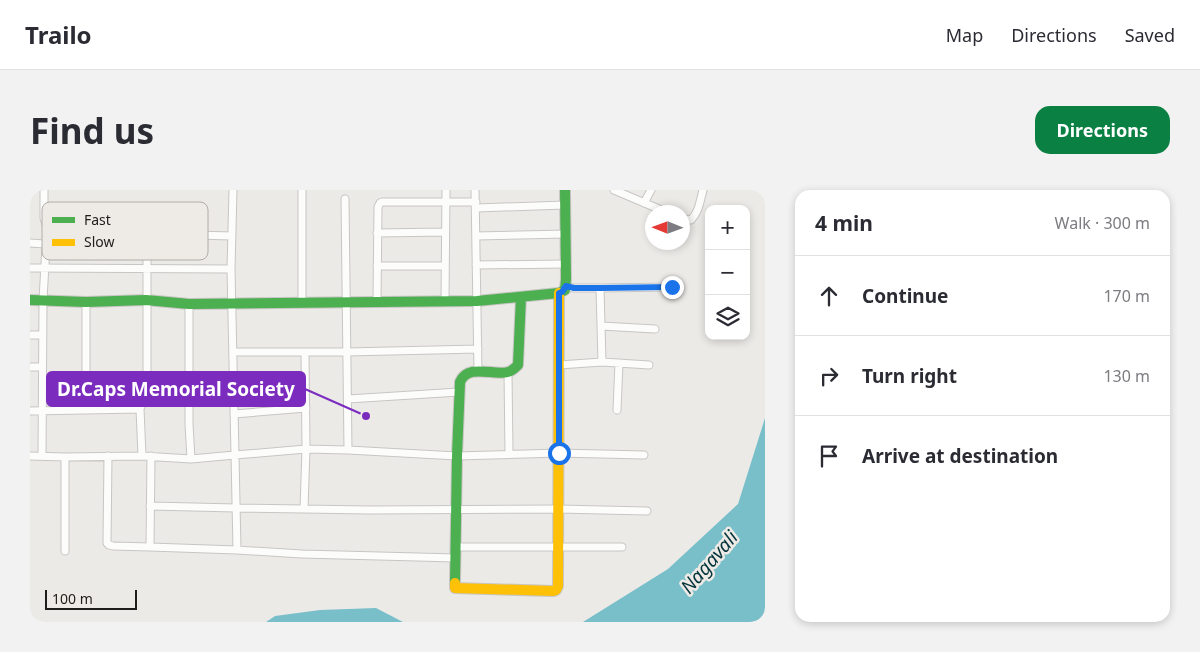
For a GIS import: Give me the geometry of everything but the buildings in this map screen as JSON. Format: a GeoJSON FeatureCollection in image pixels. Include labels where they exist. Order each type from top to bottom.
{"type":"FeatureCollection","features":[{"type":"Feature","properties":{"kind":"street"},"geometry":{"type":"LineString","coordinates":[[233,190],[231,269],[237,550]]}},
{"type":"Feature","properties":{"kind":"street"},"geometry":{"type":"LineString","coordinates":[[302,190],[302,303]]}},
{"type":"Feature","properties":{"kind":"street"},"geometry":{"type":"LineString","coordinates":[[445,301],[446,190]]}},
{"type":"Feature","properties":{"kind":"street"},"geometry":{"type":"LineString","coordinates":[[475,190],[478,372]]}},
{"type":"Feature","properties":{"kind":"street"},"geometry":{"type":"LineString","coordinates":[[520,297],[519,361],[515,368],[508,372],[470,372],[462,377],[460,382],[455,588],[553,591],[558,586],[559,365],[562,290],[566,264],[565,190]]}},
{"type":"Feature","properties":{"kind":"street"},"geometry":{"type":"LineString","coordinates":[[614,190],[649,205]]}},
{"type":"Feature","properties":{"kind":"street"},"geometry":{"type":"LineString","coordinates":[[644,203],[651,190]]}},
{"type":"Feature","properties":{"kind":"street"},"geometry":{"type":"LineString","coordinates":[[690,220],[698,209],[703,190]]}},
{"type":"Feature","properties":{"kind":"street"},"geometry":{"type":"LineString","coordinates":[[345,199],[348,450]]}},
{"type":"Feature","properties":{"kind":"street"},"geometry":{"type":"LineString","coordinates":[[377,302],[378,206],[382,202],[565,205]]}},
{"type":"Feature","properties":{"kind":"street"},"geometry":{"type":"LineString","coordinates":[[378,233],[445,232]]}},
{"type":"Feature","properties":{"kind":"street"},"geometry":{"type":"LineString","coordinates":[[476,236],[566,234]]}},
{"type":"Feature","properties":{"kind":"street"},"geometry":{"type":"LineString","coordinates":[[208,235],[232,236]]}},
{"type":"Feature","properties":{"kind":"street"},"geometry":{"type":"LineString","coordinates":[[42,456],[42,335],[45,260]]}},
{"type":"Feature","properties":{"kind":"street"},"geometry":{"type":"LineString","coordinates":[[142,456],[140,409],[145,397],[147,384],[147,260]]}},
{"type":"Feature","properties":{"kind":"street"},"geometry":{"type":"LineString","coordinates":[[476,265],[566,264]]}},
{"type":"Feature","properties":{"kind":"street"},"geometry":{"type":"LineString","coordinates":[[377,266],[445,266]]}},
{"type":"Feature","properties":{"kind":"street"},"geometry":{"type":"LineString","coordinates":[[30,268],[231,269]]}},
{"type":"Feature","properties":{"kind":"street"},"geometry":{"type":"LineString","coordinates":[[30,300],[86,302],[146,300],[189,304],[477,301],[520,297],[574,288],[672,287]]}},
{"type":"Feature","properties":{"kind":"street"},"geometry":{"type":"LineString","coordinates":[[600,288],[602,362]]}},
{"type":"Feature","properties":{"kind":"street"},"geometry":{"type":"LineString","coordinates":[[86,302],[86,410]]}},
{"type":"Feature","properties":{"kind":"street"},"geometry":{"type":"LineString","coordinates":[[189,304],[191,458]]}},
{"type":"Feature","properties":{"kind":"street"},"geometry":{"type":"LineString","coordinates":[[601,326],[655,329]]}},
{"type":"Feature","properties":{"kind":"street"},"geometry":{"type":"LineString","coordinates":[[30,335],[42,335]]}},
{"type":"Feature","properties":{"kind":"street"},"geometry":{"type":"LineString","coordinates":[[233,352],[478,349]]}},
{"type":"Feature","properties":{"kind":"street"},"geometry":{"type":"LineString","coordinates":[[304,509],[306,450],[305,352]]}},
{"type":"Feature","properties":{"kind":"street"},"geometry":{"type":"LineString","coordinates":[[559,365],[602,362],[649,365]]}},
{"type":"Feature","properties":{"kind":"street"},"geometry":{"type":"LineString","coordinates":[[617,410],[619,363]]}},
{"type":"Feature","properties":{"kind":"street"},"geometry":{"type":"LineString","coordinates":[[30,367],[42,367]]}},
{"type":"Feature","properties":{"kind":"street"},"geometry":{"type":"LineString","coordinates":[[508,372],[509,454]]}},
{"type":"Feature","properties":{"kind":"street"},"geometry":{"type":"LineString","coordinates":[[348,398],[459,392]]}},
{"type":"Feature","properties":{"kind":"street"},"geometry":{"type":"LineString","coordinates":[[234,414],[306,408]]}},
{"type":"Feature","properties":{"kind":"street"},"geometry":{"type":"LineString","coordinates":[[30,410],[140,409]]}},
{"type":"Feature","properties":{"kind":"street"},"geometry":{"type":"LineString","coordinates":[[30,456],[151,456],[191,458],[306,450],[348,450],[457,456],[559,453],[644,455]]}},
{"type":"Feature","properties":{"kind":"street"},"geometry":{"type":"LineString","coordinates":[[108,456],[107,543],[110,546],[456,558]]}},
{"type":"Feature","properties":{"kind":"street"},"geometry":{"type":"LineString","coordinates":[[150,547],[151,456]]}},
{"type":"Feature","properties":{"kind":"street"},"geometry":{"type":"LineString","coordinates":[[65,457],[65,550]]}},
{"type":"Feature","properties":{"kind":"street"},"geometry":{"type":"LineString","coordinates":[[150,506],[647,511]]}},
{"type":"Feature","properties":{"kind":"street"},"geometry":{"type":"LineString","coordinates":[[456,548],[622,547]]}},
{"type":"Feature","properties":{"kind":"water","name":"Nagavali"},"geometry":{"type":"Polygon","coordinates":[[[765,418],[765,622],[583,622],[668,569],[738,504],[765,418]]]}},
{"type":"Feature","properties":{"kind":"water"},"geometry":{"type":"Polygon","coordinates":[[[376,608],[403,622],[266,622],[275,616],[320,610],[376,608]]]}},
{"type":"Feature","properties":{"kind":"traffic: fast"},"geometry":{"type":"LineString","coordinates":[[30,300],[86,302],[146,300],[189,304],[477,301],[559,293],[565,290],[566,279],[565,190]]}},
{"type":"Feature","properties":{"kind":"traffic: fast"},"geometry":{"type":"LineString","coordinates":[[455,583],[460,382],[469,373],[481,371],[502,373],[508,372],[518,365],[521,297]]}},
{"type":"Feature","properties":{"kind":"traffic: slow"},"geometry":{"type":"LineString","coordinates":[[455,583],[455,588],[553,591],[558,586],[559,293]]}},
{"type":"Feature","properties":{"kind":"place","name":"Dr.Caps Memorial Society"},"geometry":{"type":"Point","coordinates":[366,416]}},
{"type":"Feature","properties":{"kind":"route"},"geometry":{"type":"LineString","coordinates":[[559,453],[559,293],[566,286],[574,288],[672,287]]}}]}
